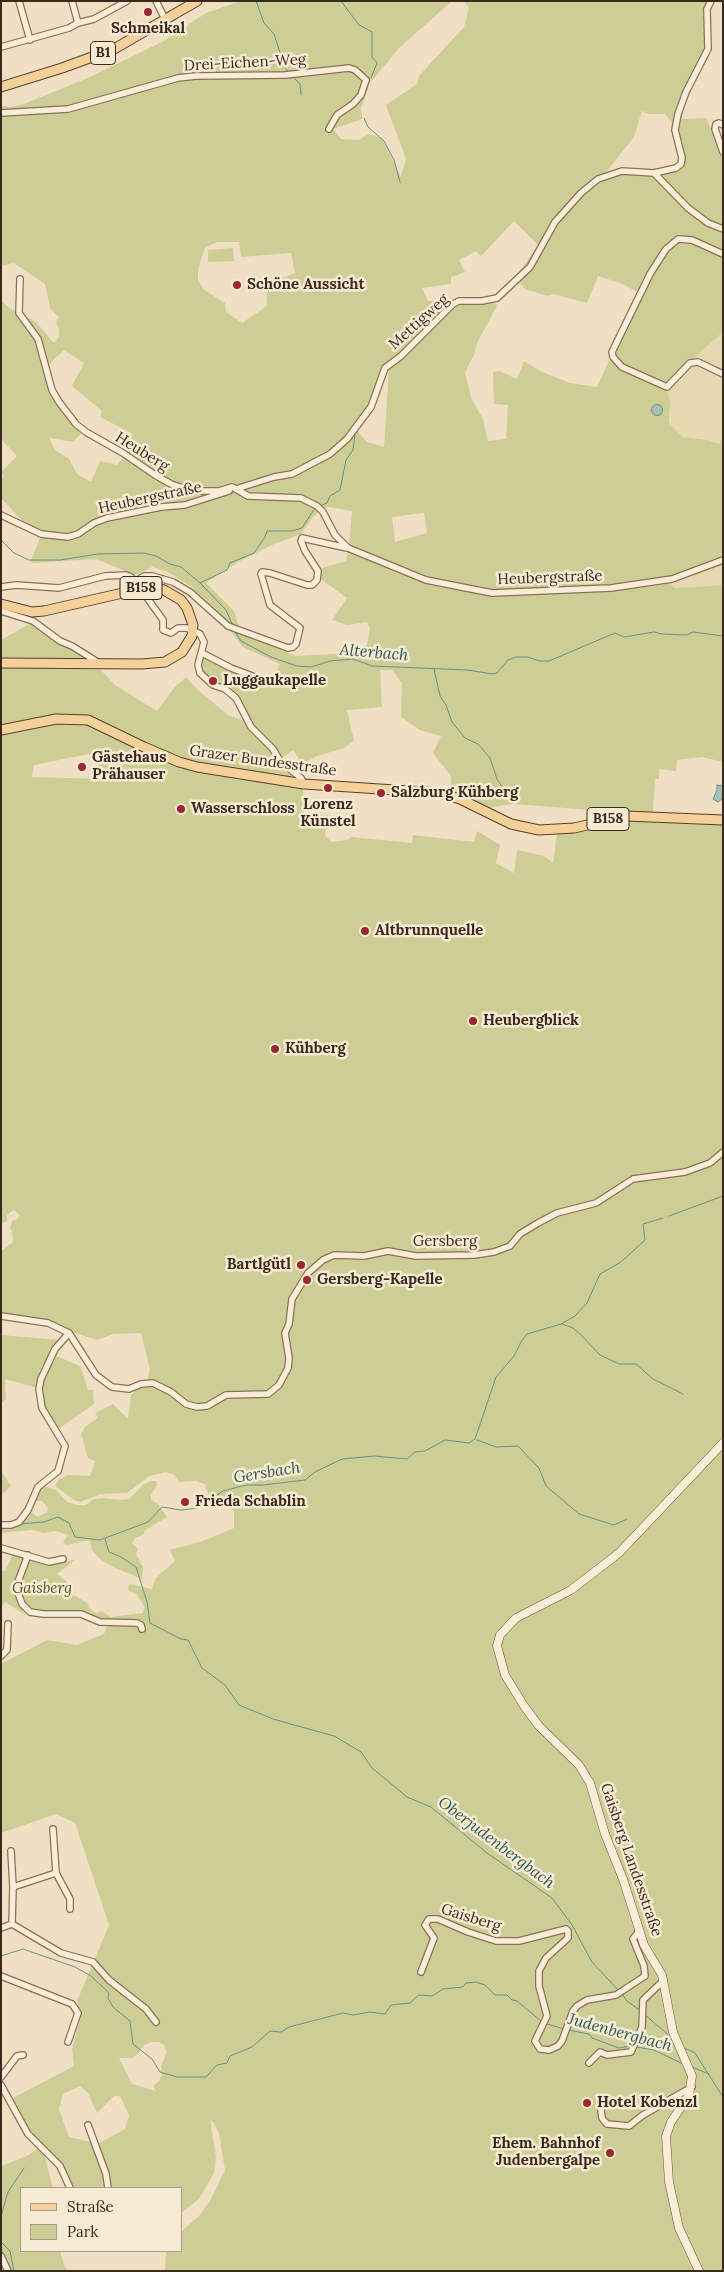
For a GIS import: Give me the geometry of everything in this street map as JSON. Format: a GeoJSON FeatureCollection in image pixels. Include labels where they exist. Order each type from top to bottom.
{"type":"FeatureCollection","features":[{"type":"Feature","properties":{"kind":"main road","name":"B1"},"geometry":{"type":"LineString","coordinates":[[1,87],[92,58],[129,42],[197,1]]}},
{"type":"Feature","properties":{"kind":"main road","name":"B158"},"geometry":{"type":"LineString","coordinates":[[1,604],[32,612],[44,611],[137,586],[158,588],[173,594],[187,608],[191,617],[192,630]]}},
{"type":"Feature","properties":{"kind":"main road"},"geometry":{"type":"LineString","coordinates":[[1,663],[100,664],[165,662],[182,652],[188,644],[192,630]]}},
{"type":"Feature","properties":{"kind":"main road","name":"Grazer Bundesstraße"},"geometry":{"type":"LineString","coordinates":[[1,730],[56,719],[88,720],[178,762],[231,773],[304,784],[440,793],[460,799],[496,818],[527,828],[552,831],[626,816],[723,820]]}},
{"type":"Feature","properties":{"kind":"main road","name":"Gaisberg Landesstraße"},"geometry":{"type":"LineString","coordinates":[[692,2085],[691,2069],[673,2032],[659,1968],[644,1945],[623,1879],[605,1834],[590,1782],[579,1764],[532,1717],[510,1685],[501,1666],[498,1641],[506,1627],[516,1618],[571,1590],[619,1553],[723,1443]]}},
{"type":"Feature","properties":{"kind":"main road"},"geometry":{"type":"LineString","coordinates":[[692,2085],[687,2100],[668,2128],[665,2146],[669,2182],[679,2228],[699,2271]]}},
{"type":"Feature","properties":{"kind":"street"},"geometry":{"type":"LineString","coordinates":[[19,1],[30,40]]}},
{"type":"Feature","properties":{"kind":"street"},"geometry":{"type":"LineString","coordinates":[[72,1],[78,23]]}},
{"type":"Feature","properties":{"kind":"street"},"geometry":{"type":"LineString","coordinates":[[1,47],[30,40],[94,19],[128,1]]}},
{"type":"Feature","properties":{"kind":"street"},"geometry":{"type":"LineString","coordinates":[[156,1],[166,20]]}},
{"type":"Feature","properties":{"kind":"street","name":"Mettigweg"},"geometry":{"type":"LineString","coordinates":[[392,363],[453,304],[459,301],[482,301],[497,298],[530,268],[555,222],[581,193],[598,179],[622,171],[654,173],[676,168],[681,164],[682,158],[675,130],[678,114],[686,92],[708,49],[707,9],[711,1]]}},
{"type":"Feature","properties":{"kind":"street","name":"Drei-Eichen-Weg"},"geometry":{"type":"LineString","coordinates":[[1,113],[68,109],[178,78],[196,76],[285,76],[349,68],[366,80],[361,94],[353,104],[336,115],[329,128]]}},
{"type":"Feature","properties":{"kind":"street"},"geometry":{"type":"LineString","coordinates":[[723,125],[716,124],[715,129],[723,152]]}},
{"type":"Feature","properties":{"kind":"street"},"geometry":{"type":"LineString","coordinates":[[654,173],[688,208],[708,223],[723,229]]}},
{"type":"Feature","properties":{"kind":"street"},"geometry":{"type":"LineString","coordinates":[[723,254],[692,240],[678,239],[666,249],[650,274],[612,352],[613,358],[622,367],[667,387],[690,363],[698,362],[723,374]]}},
{"type":"Feature","properties":{"kind":"street","name":"Heuberg"},"geometry":{"type":"LineString","coordinates":[[20,279],[19,314],[38,339],[52,390],[58,402],[76,424],[171,484],[192,491],[218,491],[232,487],[236,488],[292,474],[330,454],[347,439],[371,407],[382,373],[392,363]]}},
{"type":"Feature","properties":{"kind":"street","name":"Heubergstraße"},"geometry":{"type":"LineString","coordinates":[[1,515],[40,534],[68,537],[78,534],[94,523],[107,518],[161,507],[185,505],[236,488],[248,496],[293,497],[317,506],[335,535],[348,548],[426,580],[492,593],[611,588],[672,579],[723,560]]}},
{"type":"Feature","properties":{"kind":"street"},"geometry":{"type":"LineString","coordinates":[[137,586],[144,576],[152,576],[173,582],[190,592],[228,626],[288,648],[293,648],[296,644],[300,628],[270,605],[262,572],[270,572],[312,585],[318,580],[318,571],[305,550],[301,541],[302,538],[348,548]]}},
{"type":"Feature","properties":{"kind":"street"},"geometry":{"type":"LineString","coordinates":[[1,587],[22,585],[59,588],[105,576],[126,575],[131,577],[163,620],[163,630],[171,632],[178,628],[192,630],[202,638],[202,653],[198,665],[200,673],[206,680],[225,689],[240,702],[252,727],[273,749],[280,761],[301,778],[304,784]]}},
{"type":"Feature","properties":{"kind":"street"},"geometry":{"type":"LineString","coordinates":[[1,610],[33,622],[60,641],[97,660],[100,664]]}},
{"type":"Feature","properties":{"kind":"street"},"geometry":{"type":"LineString","coordinates":[[202,653],[231,668],[255,677]]}},
{"type":"Feature","properties":{"kind":"street","name":"Gersberg"},"geometry":{"type":"LineString","coordinates":[[69,1333],[96,1375],[112,1387],[129,1389],[144,1383],[153,1384],[171,1392],[186,1404],[197,1407],[207,1406],[222,1396],[268,1394],[282,1382],[288,1363],[285,1338],[289,1324],[290,1304],[304,1278],[323,1260],[334,1255],[364,1256],[388,1251],[416,1256],[474,1255],[494,1252],[510,1246],[520,1234],[538,1222],[561,1212],[596,1203],[633,1179],[686,1172],[710,1163],[723,1152]]}},
{"type":"Feature","properties":{"kind":"street"},"geometry":{"type":"LineString","coordinates":[[1,1316],[48,1323],[69,1333],[55,1349],[41,1379],[39,1389],[42,1408],[64,1443],[64,1450],[56,1474],[38,1486],[24,1516],[14,1524],[1,1525]]}},
{"type":"Feature","properties":{"kind":"street"},"geometry":{"type":"LineString","coordinates":[[1,1548],[49,1562],[63,1559]]}},
{"type":"Feature","properties":{"kind":"street"},"geometry":{"type":"LineString","coordinates":[[28,1555],[16,1586],[19,1599],[30,1612],[81,1614],[99,1622],[137,1623],[141,1625],[142,1629]]}},
{"type":"Feature","properties":{"kind":"street"},"geometry":{"type":"LineString","coordinates":[[1,1656],[8,1650],[8,1624]]}},
{"type":"Feature","properties":{"kind":"street"},"geometry":{"type":"LineString","coordinates":[[53,1829],[56,1873],[70,1899],[70,1909]]}},
{"type":"Feature","properties":{"kind":"street"},"geometry":{"type":"LineString","coordinates":[[11,1851],[13,1887],[12,1924]]}},
{"type":"Feature","properties":{"kind":"street"},"geometry":{"type":"LineString","coordinates":[[13,1887],[56,1873]]}},
{"type":"Feature","properties":{"kind":"street","name":"Gaisberg"},"geometry":{"type":"LineString","coordinates":[[421,1972],[434,1938],[425,1925],[429,1919],[438,1919],[496,1941],[519,1941],[566,1929],[568,1931],[568,1938],[546,1958],[539,1971],[538,1986],[547,2016],[535,2041],[540,2049],[549,2050],[558,2046],[562,2041],[573,2011],[577,2006],[587,2000],[616,1995],[645,1976],[644,1966],[633,1939],[639,1930]]}},
{"type":"Feature","properties":{"kind":"street"},"geometry":{"type":"LineString","coordinates":[[1,1928],[12,1924],[61,1952],[93,1962],[116,1986],[146,2009],[156,2022]]}},
{"type":"Feature","properties":{"kind":"street"},"geometry":{"type":"LineString","coordinates":[[1,1976],[72,2004],[78,2013],[68,2042]]}},
{"type":"Feature","properties":{"kind":"street"},"geometry":{"type":"LineString","coordinates":[[589,2063],[600,2052],[607,2055],[631,2052],[642,2028],[644,1999],[663,1980]]}},
{"type":"Feature","properties":{"kind":"street"},"geometry":{"type":"LineString","coordinates":[[1,2076],[16,2058],[23,2054]]}},
{"type":"Feature","properties":{"kind":"street"},"geometry":{"type":"LineString","coordinates":[[1,2085],[28,2134],[60,2166],[70,2187]]}},
{"type":"Feature","properties":{"kind":"street"},"geometry":{"type":"LineString","coordinates":[[601,2110],[602,2118],[607,2124],[629,2126],[643,2115],[692,2085]]}},
{"type":"Feature","properties":{"kind":"street"},"geometry":{"type":"LineString","coordinates":[[88,2125],[106,2174],[108,2187]]}},
{"type":"Feature","properties":{"kind":"street"},"geometry":{"type":"LineString","coordinates":[[1,2256],[8,2271]]}},
{"type":"Feature","properties":{"kind":"shaded area"},"geometry":{"type":"Polygon","coordinates":[[[723,332],[723,437],[720,444],[708,440],[683,437],[671,425],[670,403],[666,383],[723,332]]]}},
{"type":"Feature","properties":{"kind":"shaded area"},"geometry":{"type":"Polygon","coordinates":[[[723,561],[723,585],[674,588],[668,581],[723,561]]]}},
{"type":"Feature","properties":{"kind":"green space"},"geometry":{"type":"Polygon","coordinates":[[[241,1],[452,1],[399,48],[370,83],[361,108],[362,119],[333,129],[341,139],[359,140],[368,134],[382,138],[401,177],[406,159],[386,105],[417,84],[419,76],[464,27],[469,7],[463,1],[709,1],[706,8],[706,50],[687,89],[682,119],[706,118],[723,155],[723,332],[666,383],[670,403],[669,422],[683,437],[708,440],[719,444],[723,437],[723,561],[669,581],[674,588],[723,585],[723,762],[702,757],[677,760],[676,771],[659,769],[659,779],[655,779],[653,812],[723,818],[723,2271],[165,2271],[166,2252],[182,2252],[182,2231],[199,2216],[210,2201],[225,2170],[219,2133],[214,2123],[210,2120],[216,2157],[214,2173],[199,2199],[182,2212],[182,2187],[111,2187],[98,2144],[125,2129],[129,2115],[120,2096],[114,2096],[97,2113],[88,2093],[80,2086],[63,2094],[59,2109],[69,2137],[91,2142],[104,2179],[104,2187],[72,2187],[62,2165],[34,2136],[13,2098],[74,2066],[72,2049],[81,2017],[77,2001],[109,1925],[75,1823],[56,1814],[1,1833],[1,1664],[47,1640],[77,1645],[104,1634],[109,1622],[82,1611],[41,1612],[27,1606],[18,1585],[30,1557],[53,1563],[75,1560],[57,1574],[66,1581],[70,1593],[89,1604],[88,1607],[96,1613],[101,1611],[111,1617],[142,1613],[145,1608],[136,1593],[129,1591],[128,1587],[130,1584],[152,1589],[156,1578],[175,1561],[170,1550],[203,1541],[234,1528],[234,1510],[224,1507],[205,1509],[209,1496],[205,1484],[196,1481],[179,1482],[174,1475],[166,1472],[149,1476],[127,1493],[101,1494],[80,1502],[74,1500],[55,1486],[59,1479],[69,1475],[90,1476],[95,1461],[88,1458],[81,1434],[85,1427],[98,1418],[95,1413],[113,1404],[128,1419],[131,1395],[147,1382],[150,1370],[141,1333],[113,1334],[97,1340],[47,1321],[1,1314],[1,1251],[13,1242],[10,1229],[12,1221],[20,1215],[14,1210],[7,1215],[7,1221],[3,1223],[1,1221],[1,733],[71,721],[92,724],[143,751],[177,765],[194,770],[301,786],[303,788],[304,814],[328,815],[325,836],[332,842],[347,840],[351,837],[412,843],[413,835],[474,842],[477,831],[500,845],[496,863],[514,873],[517,850],[544,856],[553,863],[558,827],[583,823],[607,815],[605,811],[513,804],[492,807],[489,810],[451,791],[451,776],[433,753],[441,736],[420,730],[401,717],[402,683],[392,670],[380,670],[382,707],[347,710],[354,741],[344,748],[317,756],[303,764],[293,750],[278,761],[300,779],[277,774],[255,774],[190,763],[147,746],[90,717],[65,715],[30,719],[1,728],[1,666],[98,667],[115,685],[157,711],[174,688],[186,677],[199,691],[228,715],[242,720],[244,706],[238,697],[210,676],[205,676],[200,666],[203,655],[231,670],[271,684],[280,664],[243,647],[234,636],[230,626],[191,592],[194,588],[168,572],[152,567],[135,575],[96,559],[30,563],[42,533],[28,527],[1,498],[1,480],[4,476],[1,472],[17,456],[1,439],[1,300],[9,308],[36,322],[53,342],[59,337],[59,329],[56,322],[59,317],[50,308],[45,284],[14,263],[1,266],[1,106],[10,107],[24,104],[88,78],[164,41],[206,13],[241,1]],[[642,111],[634,137],[606,172],[617,175],[622,171],[656,177],[680,167],[684,161],[680,133],[665,114],[649,114],[642,111]],[[514,221],[481,256],[476,251],[459,260],[465,272],[451,277],[451,284],[422,288],[428,301],[494,302],[497,306],[477,343],[474,355],[465,372],[471,398],[483,419],[488,441],[506,439],[508,405],[494,404],[493,372],[499,371],[517,379],[524,361],[542,372],[570,383],[597,387],[640,293],[620,283],[598,276],[587,303],[553,294],[547,296],[525,289],[516,277],[538,245],[514,221]],[[217,242],[205,248],[198,269],[198,279],[203,289],[225,303],[226,312],[242,323],[267,306],[266,284],[295,273],[291,253],[241,257],[239,242],[217,242]],[[64,350],[45,368],[51,390],[57,402],[75,425],[83,431],[73,442],[49,438],[55,450],[69,459],[77,474],[91,482],[100,461],[117,465],[126,453],[133,434],[100,417],[102,411],[72,386],[84,363],[64,350]],[[389,368],[381,371],[373,398],[353,426],[367,442],[384,447],[389,368]],[[328,507],[321,509],[301,534],[274,544],[238,562],[206,583],[234,611],[241,633],[296,656],[365,655],[370,628],[367,622],[347,625],[332,620],[347,598],[321,579],[322,568],[346,561],[352,511],[328,507]],[[424,513],[392,517],[395,542],[427,533],[424,513]],[[89,754],[34,765],[32,777],[102,779],[96,758],[89,754]],[[151,2042],[144,2045],[138,2054],[132,2058],[119,2058],[132,2084],[156,2091],[153,2086],[162,2075],[161,2066],[167,2052],[164,2045],[159,2042],[151,2042]]]}},
{"type":"Feature","properties":{"kind":"green space"},"geometry":{"type":"Polygon","coordinates":[[[233,248],[234,261],[208,262],[208,250],[233,248]]]}},
{"type":"Feature","properties":{"kind":"green space"},"geometry":{"type":"Polygon","coordinates":[[[31,623],[95,661],[1,660],[1,640],[31,623]]]}},
{"type":"Feature","properties":{"kind":"green space"},"geometry":{"type":"Polygon","coordinates":[[[1,1335],[60,1340],[54,1355],[80,1366],[88,1390],[93,1390],[94,1404],[57,1430],[47,1415],[38,1388],[5,1379],[6,1399],[1,1403],[1,1335]]]}},
{"type":"Feature","properties":{"kind":"green space"},"geometry":{"type":"Polygon","coordinates":[[[1,1471],[11,1486],[3,1494],[1,1490],[1,1471]]]}},
{"type":"Feature","properties":{"kind":"green space"},"geometry":{"type":"Polygon","coordinates":[[[156,1481],[157,1485],[151,1495],[151,1500],[158,1504],[167,1517],[144,1531],[144,1535],[135,1538],[132,1543],[138,1549],[136,1554],[143,1567],[142,1579],[101,1560],[92,1550],[90,1540],[66,1545],[63,1542],[68,1535],[56,1531],[44,1533],[33,1530],[1,1533],[1,1526],[10,1527],[29,1511],[38,1517],[47,1512],[48,1508],[42,1501],[33,1501],[41,1485],[56,1490],[67,1502],[86,1505],[94,1499],[101,1498],[129,1499],[143,1485],[156,1481]]]}},
{"type":"Feature","properties":{"kind":"green space"},"geometry":{"type":"Polygon","coordinates":[[[13,1554],[26,1558],[14,1582],[15,1594],[24,1614],[5,1602],[1,1608],[1,1571],[5,1571],[13,1554]]]}},
{"type":"Feature","properties":{"kind":"green space"},"geometry":{"type":"Polygon","coordinates":[[[39,2148],[43,2151],[53,2187],[20,2187],[20,2252],[60,2252],[68,2271],[1,2271],[1,2166],[27,2156],[39,2148]]]}},
{"type":"Feature","properties":{"kind":"water"},"geometry":{"type":"Polygon","coordinates":[[[657,404],[663,410],[657,416],[651,410],[657,404]]]}},
{"type":"Feature","properties":{"kind":"water"},"geometry":{"type":"Polygon","coordinates":[[[717,785],[723,786],[722,799],[718,802],[713,799],[717,785]]]}},
{"type":"Feature","properties":{"kind":"waterway"},"geometry":{"type":"LineString","coordinates":[[256,1],[264,23],[274,34],[285,68],[289,72]]}},
{"type":"Feature","properties":{"kind":"waterway"},"geometry":{"type":"LineString","coordinates":[[341,1],[359,25],[372,32],[372,57],[377,63],[371,78]]}},
{"type":"Feature","properties":{"kind":"waterway"},"geometry":{"type":"LineString","coordinates":[[294,78],[300,84],[301,95]]}},
{"type":"Feature","properties":{"kind":"waterway"},"geometry":{"type":"LineString","coordinates":[[364,118],[368,127],[384,141],[394,160],[400,182]]}},
{"type":"Feature","properties":{"kind":"waterway"},"geometry":{"type":"LineString","coordinates":[[320,506],[327,503],[330,496],[340,490],[346,460],[353,450],[355,434]]}},
{"type":"Feature","properties":{"kind":"waterway"},"geometry":{"type":"LineString","coordinates":[[200,583],[227,570],[230,563],[254,553],[267,531],[292,531],[302,528],[315,508]]}},
{"type":"Feature","properties":{"kind":"waterway","name":"Alterbach"},"geometry":{"type":"LineString","coordinates":[[1,540],[14,553],[29,560],[60,560],[98,554],[144,553],[156,556],[170,564],[181,567],[200,583],[226,610],[233,626]]}},
{"type":"Feature","properties":{"kind":"waterway","name":"Alterbach"},"geometry":{"type":"LineString","coordinates":[[235,632],[241,641],[271,657],[297,666],[311,667],[330,661],[353,659],[372,666],[468,670],[492,674],[497,673],[508,660],[516,657],[549,661],[615,633],[624,637],[654,632],[687,635],[693,632],[723,636]]}},
{"type":"Feature","properties":{"kind":"waterway"},"geometry":{"type":"LineString","coordinates":[[434,669],[440,696],[446,705],[452,722],[465,738],[478,744],[490,758],[497,779],[508,796]]}},
{"type":"Feature","properties":{"kind":"waterway","name":"Gersbach"},"geometry":{"type":"LineString","coordinates":[[669,1216],[723,1196]]}},
{"type":"Feature","properties":{"kind":"waterway","name":"Gersbach"},"geometry":{"type":"LineString","coordinates":[[19,1524],[44,1522],[58,1517],[69,1523],[75,1537],[100,1540],[148,1522],[162,1507],[181,1510],[198,1508],[223,1491],[246,1485],[305,1480],[315,1472],[342,1459],[374,1456],[407,1459],[415,1452],[425,1451],[445,1440],[469,1443],[475,1439],[496,1377],[514,1356],[527,1334],[561,1324],[575,1316],[587,1303],[600,1274],[621,1262],[645,1240],[643,1224],[663,1218]]}},
{"type":"Feature","properties":{"kind":"waterway"},"geometry":{"type":"LineString","coordinates":[[562,1324],[573,1328],[600,1355],[619,1364],[636,1364],[653,1379],[683,1394]]}},
{"type":"Feature","properties":{"kind":"waterway"},"geometry":{"type":"LineString","coordinates":[[477,1440],[496,1447],[518,1446],[539,1468],[546,1486],[579,1514],[614,1525],[627,1519]]}},
{"type":"Feature","properties":{"kind":"waterway","name":"Oberjudenbergbach"},"geometry":{"type":"LineString","coordinates":[[105,1539],[109,1552],[136,1567],[147,1602],[150,1623],[181,1639],[188,1640],[202,1668],[225,1685],[239,1705],[273,1719],[334,1736],[361,1752],[372,1768],[407,1797],[431,1807],[487,1853],[552,1898],[572,1925],[592,1962],[619,1991]]}},
{"type":"Feature","properties":{"kind":"waterway","name":"Judenbergbach"},"geometry":{"type":"LineString","coordinates":[[1,1956],[23,1949],[75,1967],[91,1976],[109,1993],[108,1998],[113,2007],[130,2021],[133,2044],[152,2059],[160,2072],[177,2077],[206,2077],[217,2065],[227,2063],[230,2056],[252,2047],[270,2031],[281,2032],[289,2027],[343,2013],[353,2015],[370,2012],[385,2014],[391,2005],[410,2003],[419,1995],[432,1996],[443,1989],[463,1987],[466,1983],[476,1982],[485,1985],[495,1995],[507,1995],[541,2021]]}},
{"type":"Feature","properties":{"kind":"waterway","name":"Oberjudenbergbach"},"geometry":{"type":"LineString","coordinates":[[622,1994],[627,2001],[641,2011]]}},
{"type":"Feature","properties":{"kind":"waterway","name":"Oberjudenbergbach"},"geometry":{"type":"LineString","coordinates":[[644,2014],[673,2039]]}},
{"type":"Feature","properties":{"kind":"waterway","name":"Judenbergbach"},"geometry":{"type":"LineString","coordinates":[[547,2024],[564,2029]]}},
{"type":"Feature","properties":{"kind":"waterway","name":"Judenbergbach"},"geometry":{"type":"LineString","coordinates":[[568,2030],[589,2034],[592,2038],[619,2048],[630,2046]]}},
{"type":"Feature","properties":{"kind":"waterway","name":"Judenbergbach"},"geometry":{"type":"LineString","coordinates":[[636,2047],[654,2050],[683,2064]]}},
{"type":"Feature","properties":{"kind":"waterway","name":"Oberjudenbergbach"},"geometry":{"type":"LineString","coordinates":[[684,2048],[695,2053],[723,2097]]}},
{"type":"Feature","properties":{"kind":"waterway","name":"Judenbergbach"},"geometry":{"type":"LineString","coordinates":[[692,2067],[709,2074]]}},
{"type":"Feature","properties":{"kind":"waterway"},"geometry":{"type":"LineString","coordinates":[[1,2216],[8,2192],[24,2168]]}},
{"type":"Feature","properties":{"kind":"waterway"},"geometry":{"type":"LineString","coordinates":[[1,2242],[10,2251],[14,2271]]}},
{"type":"Feature","properties":{"kind":"place","name":"Schmeikal"},"geometry":{"type":"Point","coordinates":[148,12]}},
{"type":"Feature","properties":{"kind":"place","name":"Schöne Aussicht"},"geometry":{"type":"Point","coordinates":[237,285]}},
{"type":"Feature","properties":{"kind":"place","name":"Luggaukapelle"},"geometry":{"type":"Point","coordinates":[213,681]}},
{"type":"Feature","properties":{"kind":"place","name":"Gästehaus Prähauser"},"geometry":{"type":"Point","coordinates":[82,767]}},
{"type":"Feature","properties":{"kind":"place","name":"Lorenz Künstel"},"geometry":{"type":"Point","coordinates":[328,788]}},
{"type":"Feature","properties":{"kind":"place","name":"Salzburg Kühberg"},"geometry":{"type":"Point","coordinates":[381,793]}},
{"type":"Feature","properties":{"kind":"place","name":"Wasserschloss"},"geometry":{"type":"Point","coordinates":[181,809]}},
{"type":"Feature","properties":{"kind":"place","name":"Altbrunnquelle"},"geometry":{"type":"Point","coordinates":[365,931]}},
{"type":"Feature","properties":{"kind":"place","name":"Heubergblick"},"geometry":{"type":"Point","coordinates":[473,1021]}},
{"type":"Feature","properties":{"kind":"place","name":"Kühberg"},"geometry":{"type":"Point","coordinates":[275,1049]}},
{"type":"Feature","properties":{"kind":"place","name":"Bartlgütl"},"geometry":{"type":"Point","coordinates":[301,1265]}},
{"type":"Feature","properties":{"kind":"place","name":"Gersberg-Kapelle"},"geometry":{"type":"Point","coordinates":[307,1280]}},
{"type":"Feature","properties":{"kind":"place","name":"Frieda Schablin"},"geometry":{"type":"Point","coordinates":[185,1502]}},
{"type":"Feature","properties":{"kind":"place","name":"Hotel Kobenzl"},"geometry":{"type":"Point","coordinates":[587,2103]}},
{"type":"Feature","properties":{"kind":"place","name":"Ehem. Bahnhof Judenbergalpe"},"geometry":{"type":"Point","coordinates":[610,2153]}}]}
